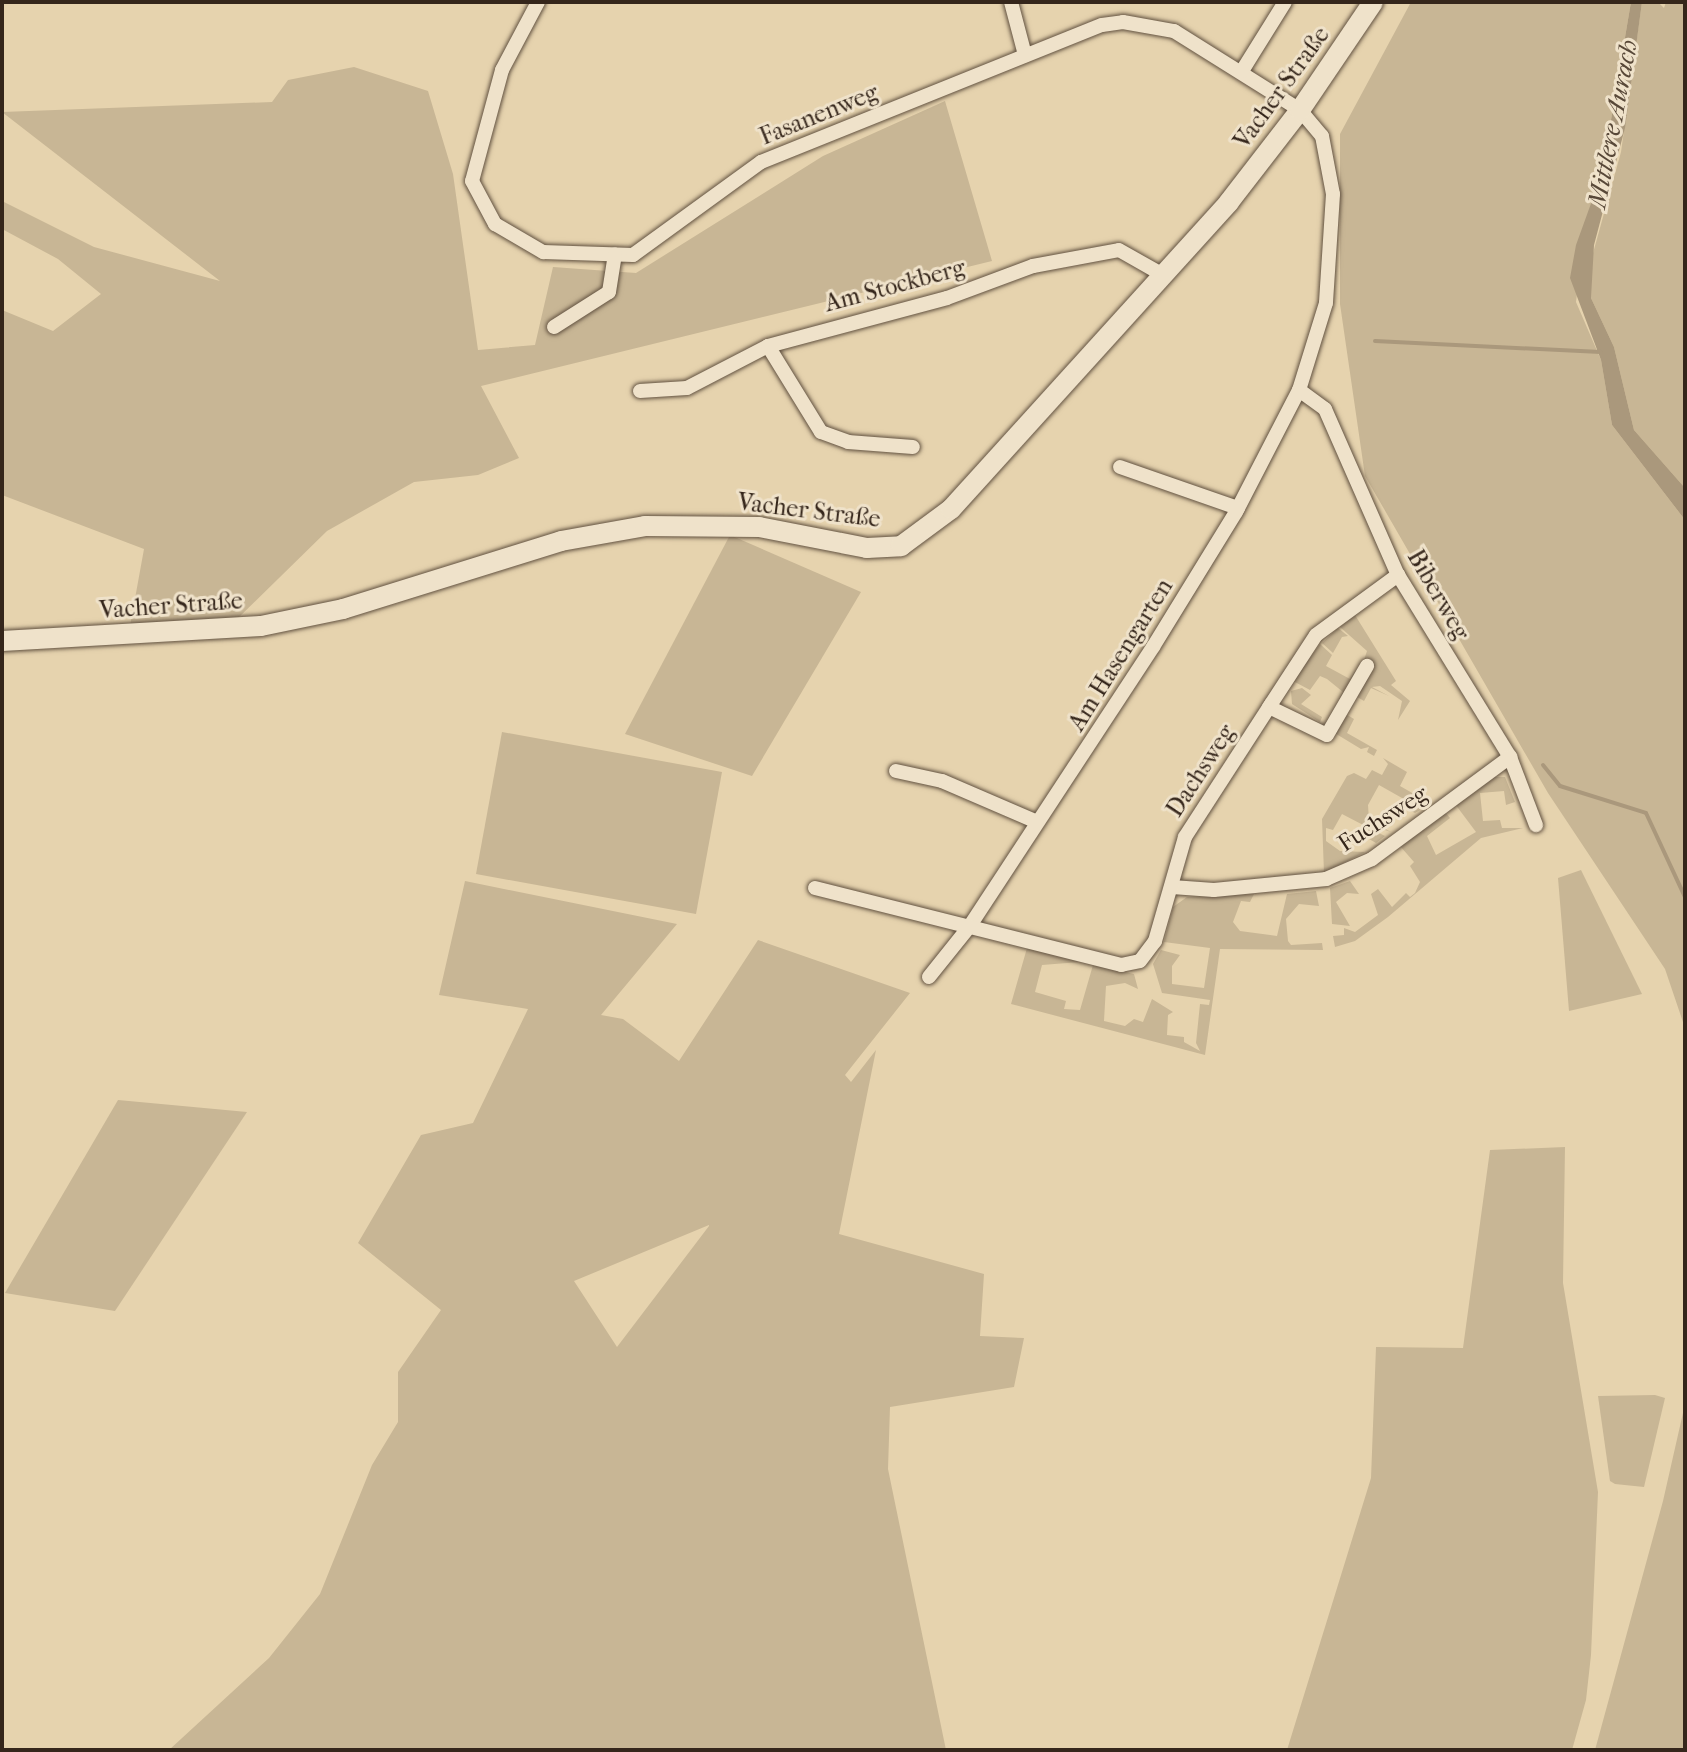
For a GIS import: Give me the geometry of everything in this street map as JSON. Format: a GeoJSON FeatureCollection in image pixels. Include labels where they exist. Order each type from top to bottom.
{"type":"FeatureCollection","features":[{"type":"Feature","properties":{"kind":"main road","name":"Vacher Straße"},"geometry":{"type":"LineString","coordinates":[[2,641],[261,626],[343,609],[561,541],[645,526],[759,527],[867,548],[901,546],[951,509],[1163,275],[1300,110],[1373,2]]}},
{"type":"Feature","properties":{"kind":"street","name":"Fasanenweg"},"geometry":{"type":"LineString","coordinates":[[538,2],[502,70],[472,181],[495,224],[543,252],[633,255],[761,162],[1102,25],[1149,23],[1174,31],[1300,110]]}},
{"type":"Feature","properties":{"kind":"street"},"geometry":{"type":"LineString","coordinates":[[1011,2],[1025,55]]}},
{"type":"Feature","properties":{"kind":"street"},"geometry":{"type":"LineString","coordinates":[[1242,71],[1285,2]]}},
{"type":"Feature","properties":{"kind":"street","name":"Am Hasengarten"},"geometry":{"type":"LineString","coordinates":[[929,977],[969,927],[1238,508],[1299,390],[1326,303],[1333,194],[1322,136],[1300,110]]}},
{"type":"Feature","properties":{"kind":"street","name":"Am Stockberg"},"geometry":{"type":"LineString","coordinates":[[640,391],[687,388],[768,346],[947,298],[1033,266],[1119,250],[1163,275]]}},
{"type":"Feature","properties":{"kind":"street"},"geometry":{"type":"LineString","coordinates":[[554,327],[609,292],[615,254]]}},
{"type":"Feature","properties":{"kind":"street"},"geometry":{"type":"LineString","coordinates":[[768,346],[821,432],[848,442],[913,447]]}},
{"type":"Feature","properties":{"kind":"street","name":"Biberweg"},"geometry":{"type":"LineString","coordinates":[[1299,390],[1325,409],[1398,575],[1510,757],[1536,825]]}},
{"type":"Feature","properties":{"kind":"street"},"geometry":{"type":"LineString","coordinates":[[1120,467],[1238,508]]}},
{"type":"Feature","properties":{"kind":"street","name":"Dachsweg"},"geometry":{"type":"LineString","coordinates":[[969,927],[1121,965],[1140,961],[1155,941],[1185,837],[1316,635],[1398,575]]}},
{"type":"Feature","properties":{"kind":"street"},"geometry":{"type":"LineString","coordinates":[[1269,707],[1327,735],[1367,666]]}},
{"type":"Feature","properties":{"kind":"street","name":"Fuchsweg"},"geometry":{"type":"LineString","coordinates":[[1172,887],[1214,890],[1326,879],[1372,859],[1510,757]]}},
{"type":"Feature","properties":{"kind":"street"},"geometry":{"type":"LineString","coordinates":[[896,771],[942,781],[1037,822]]}},
{"type":"Feature","properties":{"kind":"street"},"geometry":{"type":"LineString","coordinates":[[815,888],[969,927]]}},
{"type":"Feature","properties":{"kind":"shaded area"},"geometry":{"type":"Polygon","coordinates":[[[1411,2],[1631,2],[1602,173],[1586,222],[1576,302],[1601,360],[1612,425],[1685,520],[1685,1028],[1665,969],[1548,793],[1365,476],[1340,304],[1340,134],[1411,2]]]}},
{"type":"Feature","properties":{"kind":"shaded area"},"geometry":{"type":"Polygon","coordinates":[[[1642,2],[1658,2],[1664,8],[1666,2],[1685,2],[1685,488],[1634,430],[1614,347],[1591,298],[1590,264],[1621,152],[1642,2]]]}},
{"type":"Feature","properties":{"kind":"shaded area"},"geometry":{"type":"Polygon","coordinates":[[[354,67],[428,91],[453,174],[478,350],[535,345],[553,267],[636,273],[823,156],[945,101],[992,261],[481,386],[519,458],[478,475],[414,482],[327,531],[236,620],[130,626],[144,549],[2,495],[2,310],[53,331],[101,294],[58,259],[2,229],[2,201],[94,247],[220,281],[2,112],[272,102],[288,80],[354,67]]]}},
{"type":"Feature","properties":{"kind":"shaded area"},"geometry":{"type":"Polygon","coordinates":[[[730,535],[861,592],[752,776],[625,734],[730,535]]]}},
{"type":"Feature","properties":{"kind":"shaded area"},"geometry":{"type":"Polygon","coordinates":[[[1355,615],[1396,681],[1391,685],[1410,701],[1398,720],[1402,701],[1380,686],[1372,687],[1389,696],[1371,688],[1364,701],[1354,695],[1371,664],[1364,660],[1367,651],[1340,627],[1355,615]]]}},
{"type":"Feature","properties":{"kind":"shaded area"},"geometry":{"type":"Polygon","coordinates":[[[1338,628],[1348,636],[1342,637],[1333,653],[1322,643],[1338,628]]]}},
{"type":"Feature","properties":{"kind":"shaded area"},"geometry":{"type":"Polygon","coordinates":[[[1320,644],[1332,655],[1326,666],[1350,679],[1356,670],[1361,673],[1344,702],[1339,699],[1343,692],[1320,676],[1310,690],[1293,681],[1320,644]]]}},
{"type":"Feature","properties":{"kind":"shaded area"},"geometry":{"type":"Polygon","coordinates":[[[1302,688],[1311,695],[1301,704],[1322,717],[1320,722],[1292,704],[1291,691],[1302,688]]]}},
{"type":"Feature","properties":{"kind":"shaded area"},"geometry":{"type":"Polygon","coordinates":[[[1344,713],[1354,719],[1347,733],[1377,750],[1374,756],[1367,752],[1369,747],[1361,749],[1333,732],[1344,713]]]}},
{"type":"Feature","properties":{"kind":"shaded area"},"geometry":{"type":"Polygon","coordinates":[[[502,732],[722,772],[696,914],[476,874],[502,732]]]}},
{"type":"Feature","properties":{"kind":"shaded area"},"geometry":{"type":"Polygon","coordinates":[[[1383,758],[1407,772],[1400,786],[1414,794],[1410,802],[1422,809],[1415,813],[1399,805],[1402,798],[1379,785],[1368,805],[1369,820],[1391,832],[1379,828],[1377,832],[1385,836],[1376,843],[1364,836],[1367,827],[1342,814],[1333,830],[1326,828],[1326,841],[1340,851],[1365,852],[1324,873],[1322,819],[1347,776],[1354,773],[1366,779],[1372,770],[1382,775],[1388,764],[1383,758]]]}},
{"type":"Feature","properties":{"kind":"shaded area"},"geometry":{"type":"Polygon","coordinates":[[[1493,777],[1505,777],[1515,802],[1506,805],[1504,791],[1480,793],[1483,821],[1500,820],[1502,828],[1523,828],[1481,838],[1388,917],[1355,941],[1335,947],[1333,936],[1344,935],[1344,928],[1355,932],[1378,915],[1371,894],[1378,889],[1392,907],[1406,893],[1410,897],[1415,893],[1420,882],[1410,866],[1414,862],[1400,846],[1445,812],[1450,818],[1427,836],[1436,855],[1476,832],[1455,804],[1493,777]]]}},
{"type":"Feature","properties":{"kind":"shaded area"},"geometry":{"type":"Polygon","coordinates":[[[1581,870],[1642,994],[1569,1011],[1558,878],[1581,870]]]}},
{"type":"Feature","properties":{"kind":"shaded area"},"geometry":{"type":"Polygon","coordinates":[[[465,881],[677,924],[601,1015],[623,1019],[679,1061],[758,940],[910,993],[845,1075],[851,1082],[876,1050],[839,1234],[984,1274],[980,1336],[1024,1338],[1014,1387],[890,1407],[888,1469],[946,1750],[169,1750],[269,1658],[320,1594],[372,1465],[398,1422],[398,1372],[441,1310],[358,1243],[421,1135],[473,1123],[528,1009],[439,995],[465,881]],[[709,1226],[574,1281],[617,1347],[709,1226]]]}},
{"type":"Feature","properties":{"kind":"shaded area"},"geometry":{"type":"Polygon","coordinates":[[[1350,881],[1359,894],[1347,893],[1336,902],[1350,926],[1332,924],[1330,888],[1350,881]]]}},
{"type":"Feature","properties":{"kind":"shaded area"},"geometry":{"type":"Polygon","coordinates":[[[1316,891],[1319,906],[1299,904],[1286,919],[1288,941],[1291,945],[1322,943],[1323,950],[1220,949],[1205,1055],[1011,1004],[1027,948],[1080,962],[1042,965],[1035,992],[1066,1001],[1064,1009],[1080,1010],[1093,965],[1134,974],[1138,989],[1125,983],[1106,986],[1104,1021],[1125,1026],[1134,1019],[1143,1022],[1152,999],[1173,1012],[1168,1015],[1167,1035],[1184,1037],[1184,1042],[1200,1051],[1196,1043],[1200,1004],[1209,1005],[1210,1000],[1162,993],[1153,964],[1161,950],[1180,955],[1172,966],[1172,984],[1204,988],[1210,948],[1164,942],[1173,907],[1187,897],[1254,894],[1250,902],[1241,901],[1233,922],[1240,931],[1277,936],[1287,894],[1316,891]]]}},
{"type":"Feature","properties":{"kind":"shaded area"},"geometry":{"type":"Polygon","coordinates":[[[118,1100],[247,1112],[115,1311],[5,1293],[118,1100]]]}},
{"type":"Feature","properties":{"kind":"shaded area"},"geometry":{"type":"Polygon","coordinates":[[[1565,1147],[1563,1283],[1598,1492],[1591,1655],[1586,1700],[1572,1750],[1287,1750],[1371,1478],[1376,1347],[1463,1348],[1490,1150],[1565,1147]]]}},
{"type":"Feature","properties":{"kind":"shaded area"},"geometry":{"type":"Polygon","coordinates":[[[1655,1395],[1665,1398],[1644,1487],[1615,1484],[1610,1481],[1598,1396],[1655,1395]]]}},
{"type":"Feature","properties":{"kind":"shaded area"},"geometry":{"type":"Polygon","coordinates":[[[1685,1404],[1685,1750],[1595,1750],[1663,1501],[1685,1404]]]}},
{"type":"Feature","properties":{"kind":"water","name":"Mittlere Aurach"},"geometry":{"type":"Polygon","coordinates":[[[1631,2],[1642,2],[1625,128],[1594,245],[1591,298],[1614,347],[1634,430],[1685,488],[1685,520],[1612,425],[1601,360],[1570,278],[1576,245],[1602,173],[1631,2]]]}},
{"type":"Feature","properties":{"kind":"waterway"},"geometry":{"type":"LineString","coordinates":[[1375,341],[1601,352]]}},
{"type":"Feature","properties":{"kind":"waterway"},"geometry":{"type":"LineString","coordinates":[[1543,765],[1560,786],[1646,813],[1685,897]]}}]}
